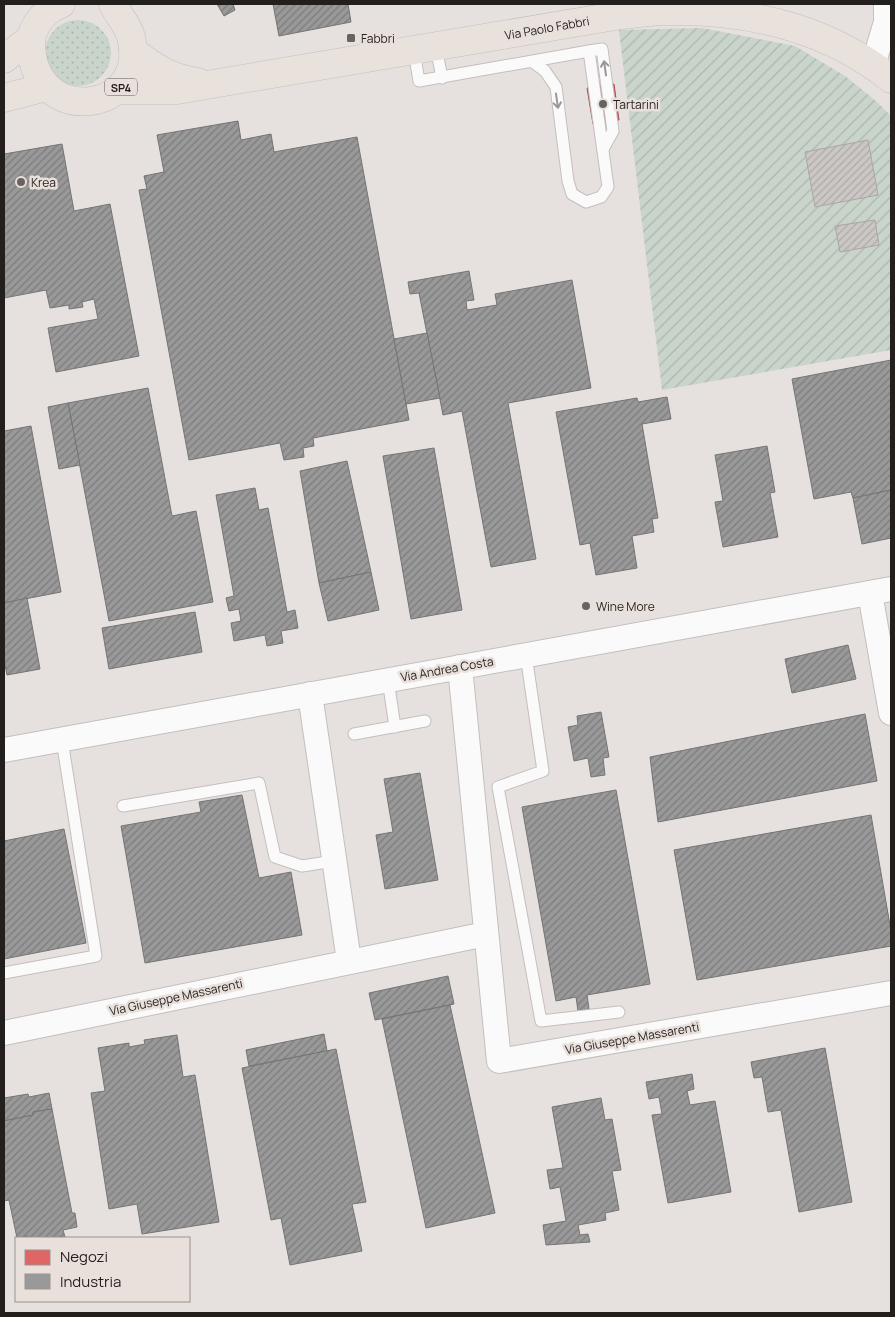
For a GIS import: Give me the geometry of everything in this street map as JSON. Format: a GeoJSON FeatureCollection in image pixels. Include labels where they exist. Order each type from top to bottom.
{"type":"FeatureCollection","features":[{"type":"Feature","properties":{"kind":"main road"},"geometry":{"type":"LineString","coordinates":[[4,98],[46,87],[36,70],[31,38],[36,25],[43,16],[60,4]]}},
{"type":"Feature","properties":{"kind":"main road","name":"SP4"},"geometry":{"type":"LineString","coordinates":[[46,87],[67,99],[79,102],[101,99],[119,90],[131,71],[133,51],[131,36],[125,22],[111,6]]}},
{"type":"Feature","properties":{"kind":"main road","name":"Via Paolo Fabbri"},"geometry":{"type":"LineString","coordinates":[[119,90],[177,90],[615,16],[667,11],[706,12],[749,17],[784,24],[816,35],[844,48],[882,72]]}},
{"type":"Feature","properties":{"kind":"main road"},"geometry":{"type":"LineString","coordinates":[[4,59],[31,38]]}},
{"type":"Feature","properties":{"kind":"main road","name":"Via Paolo Fabbri"},"geometry":{"type":"LineString","coordinates":[[133,51],[156,68],[180,79],[214,84]]}},
{"type":"Feature","properties":{"kind":"street"},"geometry":{"type":"LineString","coordinates":[[882,72],[886,4]]}},
{"type":"Feature","properties":{"kind":"street"},"geometry":{"type":"LineString","coordinates":[[880,591],[891,714]]}},
{"type":"Feature","properties":{"kind":"street","name":"Via Andrea Costa"},"geometry":{"type":"LineString","coordinates":[[4,750],[880,591]]}},
{"type":"Feature","properties":{"kind":"street","name":"Via Giuseppe Massarenti"},"geometry":{"type":"LineString","coordinates":[[460,667],[500,1061],[891,994]]}},
{"type":"Feature","properties":{"kind":"street"},"geometry":{"type":"LineString","coordinates":[[310,694],[349,961]]}},
{"type":"Feature","properties":{"kind":"street","name":"Via Giuseppe Massarenti"},"geometry":{"type":"LineString","coordinates":[[4,1034],[486,934]]}},
{"type":"Feature","properties":{"kind":"lane"},"geometry":{"type":"LineString","coordinates":[[425,49],[419,82],[589,51],[608,187],[601,197],[586,202],[572,194],[568,181],[556,87],[545,71],[533,62]]}},
{"type":"Feature","properties":{"kind":"lane"},"geometry":{"type":"LineString","coordinates":[[425,49],[442,78]]}},
{"type":"Feature","properties":{"kind":"lane"},"geometry":{"type":"LineString","coordinates":[[526,655],[543,771],[498,787],[541,1021],[620,1012]]}},
{"type":"Feature","properties":{"kind":"lane"},"geometry":{"type":"LineString","coordinates":[[388,680],[395,727]]}},
{"type":"Feature","properties":{"kind":"lane"},"geometry":{"type":"LineString","coordinates":[[354,734],[425,721]]}},
{"type":"Feature","properties":{"kind":"lane"},"geometry":{"type":"LineString","coordinates":[[4,973],[96,956],[62,740]]}},
{"type":"Feature","properties":{"kind":"lane"},"geometry":{"type":"LineString","coordinates":[[123,806],[259,783],[275,856],[302,866],[334,861]]}},
{"type":"Feature","properties":{"kind":"shaded area"},"geometry":{"type":"Polygon","coordinates":[[[78,20],[91,22],[106,35],[109,40],[111,53],[109,66],[96,81],[91,84],[78,86],[65,84],[50,71],[47,66],[45,53],[47,40],[60,25],[65,22],[78,20]]]}},
{"type":"Feature","properties":{"kind":"shaded area"},"geometry":{"type":"Polygon","coordinates":[[[702,28],[795,46],[845,76],[891,116],[891,350],[662,390],[619,30],[702,28]]]}},
{"type":"Feature","properties":{"kind":"building: Negozi"},"geometry":{"type":"Polygon","coordinates":[[[614,84],[619,120],[593,124],[587,88],[614,84]]]}},
{"type":"Feature","properties":{"kind":"building: Industria"},"geometry":{"type":"Polygon","coordinates":[[[217,4],[233,4],[235,10],[224,16],[217,4]]]}},
{"type":"Feature","properties":{"kind":"building: Industria"},"geometry":{"type":"Polygon","coordinates":[[[273,4],[348,4],[351,22],[279,36],[273,4]]]}},
{"type":"Feature","properties":{"kind":"building: Industria"},"geometry":{"type":"Polygon","coordinates":[[[238,121],[241,140],[271,134],[274,152],[357,137],[409,420],[313,438],[314,446],[303,448],[304,457],[284,460],[280,443],[189,460],[139,190],[147,189],[144,176],[164,172],[157,135],[238,121]]]}},
{"type":"Feature","properties":{"kind":"building: Industria"},"geometry":{"type":"Polygon","coordinates":[[[62,144],[74,211],[110,204],[139,356],[56,372],[48,328],[98,319],[94,299],[82,302],[83,307],[69,309],[69,305],[50,308],[46,290],[4,298],[4,154],[62,144]]]}},
{"type":"Feature","properties":{"kind":"building: Industria"},"geometry":{"type":"Polygon","coordinates":[[[469,271],[474,300],[466,301],[467,310],[497,305],[495,294],[572,280],[591,388],[508,403],[536,559],[491,567],[462,411],[443,415],[419,293],[410,294],[408,282],[469,271]]]}},
{"type":"Feature","properties":{"kind":"building: Industria"},"geometry":{"type":"Polygon","coordinates":[[[427,333],[440,398],[406,404],[394,339],[427,333]]]}},
{"type":"Feature","properties":{"kind":"building: Industria"},"geometry":{"type":"Polygon","coordinates":[[[891,360],[891,490],[853,498],[851,492],[814,499],[792,379],[891,360]]]}},
{"type":"Feature","properties":{"kind":"building: Industria"},"geometry":{"type":"Polygon","coordinates":[[[148,388],[172,516],[196,511],[213,602],[109,621],[68,403],[148,388]]]}},
{"type":"Feature","properties":{"kind":"building: Industria"},"geometry":{"type":"Polygon","coordinates":[[[667,397],[671,419],[642,424],[658,518],[652,519],[654,532],[632,536],[637,568],[596,575],[590,543],[580,545],[556,412],[637,398],[638,402],[667,397]]]}},
{"type":"Feature","properties":{"kind":"building: Industria"},"geometry":{"type":"Polygon","coordinates":[[[68,403],[80,465],[59,469],[48,407],[68,403]]]}},
{"type":"Feature","properties":{"kind":"building: Industria"},"geometry":{"type":"Polygon","coordinates":[[[31,426],[61,592],[4,603],[4,431],[31,426]]]}},
{"type":"Feature","properties":{"kind":"building: Industria"},"geometry":{"type":"Polygon","coordinates":[[[767,446],[775,492],[770,493],[778,537],[723,547],[715,502],[723,501],[715,455],[767,446]]]}},
{"type":"Feature","properties":{"kind":"building: Industria"},"geometry":{"type":"Polygon","coordinates":[[[434,448],[462,610],[411,619],[383,456],[434,448]]]}},
{"type":"Feature","properties":{"kind":"building: Industria"},"geometry":{"type":"Polygon","coordinates":[[[347,461],[371,572],[319,583],[300,471],[347,461]]]}},
{"type":"Feature","properties":{"kind":"building: Industria"},"geometry":{"type":"Polygon","coordinates":[[[255,488],[259,510],[268,508],[287,612],[295,610],[298,628],[281,631],[283,643],[267,646],[265,635],[234,641],[231,623],[241,621],[239,609],[229,611],[226,598],[234,596],[216,495],[255,488]]]}},
{"type":"Feature","properties":{"kind":"building: Industria"},"geometry":{"type":"Polygon","coordinates":[[[891,490],[891,538],[862,544],[853,498],[891,490]]]}},
{"type":"Feature","properties":{"kind":"building: Industria"},"geometry":{"type":"Polygon","coordinates":[[[371,572],[379,610],[328,621],[319,583],[371,572]]]}},
{"type":"Feature","properties":{"kind":"building: Industria"},"geometry":{"type":"Polygon","coordinates":[[[27,598],[40,669],[7,675],[4,660],[4,603],[27,598]]]}},
{"type":"Feature","properties":{"kind":"building: Industria"},"geometry":{"type":"Polygon","coordinates":[[[195,612],[202,652],[109,669],[102,628],[195,612]]]}},
{"type":"Feature","properties":{"kind":"building: Industria"},"geometry":{"type":"Polygon","coordinates":[[[848,645],[856,679],[792,693],[785,659],[848,645]]]}},
{"type":"Feature","properties":{"kind":"building: Industria"},"geometry":{"type":"Polygon","coordinates":[[[601,712],[609,757],[603,758],[605,775],[591,777],[588,758],[574,761],[568,727],[578,725],[577,716],[601,712]]]}},
{"type":"Feature","properties":{"kind":"building: Industria"},"geometry":{"type":"Polygon","coordinates":[[[865,714],[877,781],[658,822],[650,757],[865,714]]]}},
{"type":"Feature","properties":{"kind":"building: Industria"},"geometry":{"type":"Polygon","coordinates":[[[420,773],[438,880],[385,889],[376,835],[393,832],[384,779],[420,773]]]}},
{"type":"Feature","properties":{"kind":"building: Industria"},"geometry":{"type":"Polygon","coordinates":[[[616,790],[650,984],[587,995],[589,1009],[578,1011],[576,997],[556,1001],[522,807],[616,790]]]}},
{"type":"Feature","properties":{"kind":"building: Industria"},"geometry":{"type":"Polygon","coordinates":[[[242,795],[259,878],[291,872],[302,935],[145,963],[121,826],[201,812],[199,802],[242,795]]]}},
{"type":"Feature","properties":{"kind":"building: Industria"},"geometry":{"type":"Polygon","coordinates":[[[871,815],[891,931],[891,946],[697,980],[674,850],[871,815]]]}},
{"type":"Feature","properties":{"kind":"building: Industria"},"geometry":{"type":"Polygon","coordinates":[[[64,829],[86,943],[4,959],[4,841],[64,829]]]}},
{"type":"Feature","properties":{"kind":"building: Industria"},"geometry":{"type":"Polygon","coordinates":[[[448,976],[454,1004],[375,1020],[369,993],[448,976]]]}},
{"type":"Feature","properties":{"kind":"building: Industria"},"geometry":{"type":"Polygon","coordinates":[[[450,1005],[495,1213],[426,1228],[382,1019],[450,1005]]]}},
{"type":"Feature","properties":{"kind":"building: Industria"},"geometry":{"type":"Polygon","coordinates":[[[324,1034],[327,1051],[249,1066],[246,1050],[324,1034]]]}},
{"type":"Feature","properties":{"kind":"building: Industria"},"geometry":{"type":"Polygon","coordinates":[[[177,1035],[183,1077],[195,1075],[219,1222],[142,1234],[137,1204],[109,1209],[91,1093],[105,1091],[98,1048],[129,1043],[129,1047],[145,1044],[144,1040],[177,1035]]]}},
{"type":"Feature","properties":{"kind":"building: Industria"},"geometry":{"type":"Polygon","coordinates":[[[825,1048],[852,1202],[799,1212],[781,1110],[768,1112],[762,1077],[754,1078],[751,1062],[825,1048]]]}},
{"type":"Feature","properties":{"kind":"building: Industria"},"geometry":{"type":"Polygon","coordinates":[[[336,1049],[366,1202],[352,1204],[362,1251],[290,1265],[281,1218],[271,1220],[242,1068],[336,1049]]]}},
{"type":"Feature","properties":{"kind":"building: Industria"},"geometry":{"type":"Polygon","coordinates":[[[692,1074],[694,1089],[687,1091],[690,1105],[715,1101],[731,1192],[668,1203],[652,1115],[662,1114],[659,1097],[649,1099],[646,1082],[692,1074]]]}},
{"type":"Feature","properties":{"kind":"building: Industria"},"geometry":{"type":"Polygon","coordinates":[[[49,1093],[52,1109],[33,1112],[33,1115],[4,1121],[4,1098],[28,1094],[29,1097],[49,1093]]]}},
{"type":"Feature","properties":{"kind":"building: Industria"},"geometry":{"type":"Polygon","coordinates":[[[601,1098],[605,1120],[612,1119],[621,1170],[612,1171],[619,1210],[605,1213],[606,1220],[578,1225],[580,1235],[588,1234],[590,1242],[546,1245],[543,1225],[566,1221],[560,1187],[550,1189],[547,1170],[563,1168],[552,1107],[601,1098]]]}},
{"type":"Feature","properties":{"kind":"building: Industria"},"geometry":{"type":"Polygon","coordinates":[[[52,1109],[72,1213],[75,1213],[77,1227],[63,1230],[65,1237],[17,1237],[9,1200],[4,1201],[4,1121],[33,1115],[33,1112],[52,1109]]]}},
{"type":"Feature","properties":{"kind":"building: Altro"},"geometry":{"type":"Polygon","coordinates":[[[868,140],[878,195],[815,207],[805,152],[868,140]]]}},
{"type":"Feature","properties":{"kind":"building: Altro"},"geometry":{"type":"Polygon","coordinates":[[[875,220],[879,245],[840,252],[835,226],[875,220]]]}},
{"type":"Feature","properties":{"kind":"place","name":"Fabbri"},"geometry":{"type":"Point","coordinates":[351,38]}},
{"type":"Feature","properties":{"kind":"place","name":"Tartarini"},"geometry":{"type":"Point","coordinates":[603,104]}},
{"type":"Feature","properties":{"kind":"place","name":"Krea"},"geometry":{"type":"Point","coordinates":[21,182]}},
{"type":"Feature","properties":{"kind":"place","name":"Wine More"},"geometry":{"type":"Point","coordinates":[586,606]}}]}
